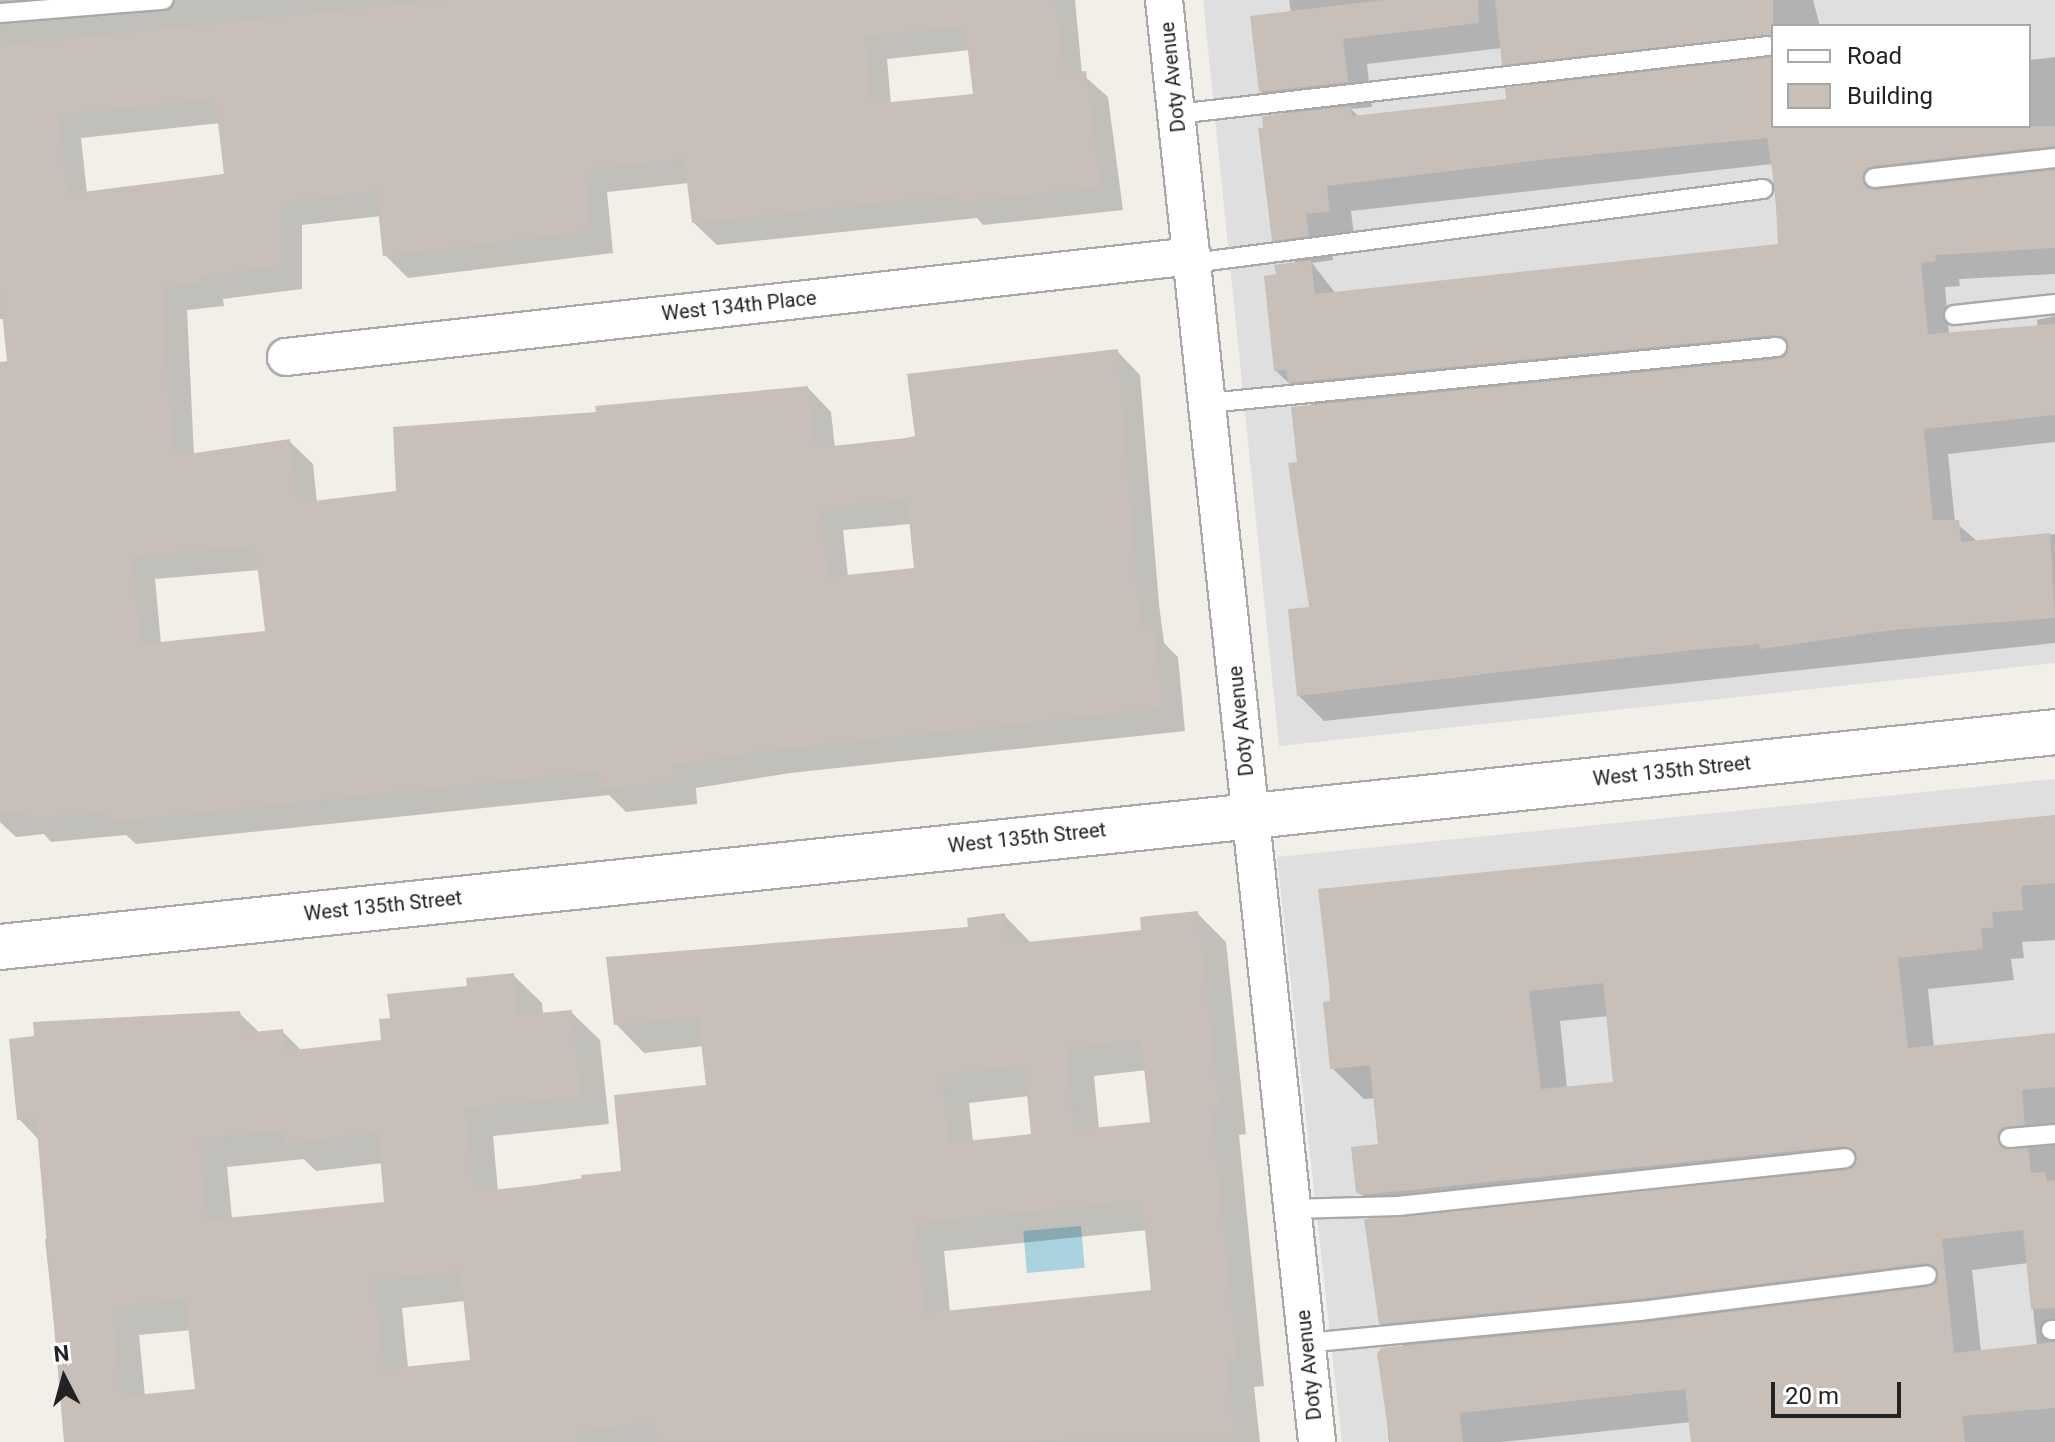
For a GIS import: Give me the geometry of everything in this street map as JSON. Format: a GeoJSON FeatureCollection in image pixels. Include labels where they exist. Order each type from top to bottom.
{"type":"FeatureCollection","features":[{"type":"Feature","properties":{"kind":"street","name":"Doty Avenue"},"geometry":{"type":"LineString","coordinates":[[1164,0],[1317,1442]]}},
{"type":"Feature","properties":{"kind":"street","name":"West 134th Place"},"geometry":{"type":"LineString","coordinates":[[286,357],[1192,260]]}},
{"type":"Feature","properties":{"kind":"street","name":"West 135th Street"},"geometry":{"type":"LineString","coordinates":[[0,947],[2055,732]]}},
{"type":"Feature","properties":{"kind":"lane"},"geometry":{"type":"LineString","coordinates":[[0,13],[163,0]]}},
{"type":"Feature","properties":{"kind":"lane"},"geometry":{"type":"LineString","coordinates":[[1177,114],[1768,46]]}},
{"type":"Feature","properties":{"kind":"lane"},"geometry":{"type":"LineString","coordinates":[[1874,178],[2055,158]]}},
{"type":"Feature","properties":{"kind":"lane"},"geometry":{"type":"LineString","coordinates":[[1192,260],[1763,189]]}},
{"type":"Feature","properties":{"kind":"lane"},"geometry":{"type":"LineString","coordinates":[[1954,315],[2055,304]]}},
{"type":"Feature","properties":{"kind":"lane"},"geometry":{"type":"LineString","coordinates":[[1208,403],[1777,347]]}},
{"type":"Feature","properties":{"kind":"lane"},"geometry":{"type":"LineString","coordinates":[[2009,1138],[2055,1134]]}},
{"type":"Feature","properties":{"kind":"lane"},"geometry":{"type":"LineString","coordinates":[[1292,1209],[1398,1206],[1845,1158]]}},
{"type":"Feature","properties":{"kind":"lane"},"geometry":{"type":"LineString","coordinates":[[1306,1343],[1927,1275]]}},
{"type":"Feature","properties":{"kind":"shaded area"},"geometry":{"type":"Polygon","coordinates":[[[1203,0],[2055,0],[2055,663],[1279,746],[1203,0]]]}},
{"type":"Feature","properties":{"kind":"shaded area"},"geometry":{"type":"Polygon","coordinates":[[[2055,779],[2055,1442],[1342,1442],[1277,857],[2055,779]]]}},
{"type":"Feature","properties":{"kind":"water"},"geometry":{"type":"Polygon","coordinates":[[[1081,1226],[1085,1268],[1027,1273],[1023,1231],[1081,1226]]]}},
{"type":"Feature","properties":{"kind":"building"},"geometry":{"type":"Polygon","coordinates":[[[441,0],[1055,0],[1064,74],[1086,71],[1101,187],[958,202],[957,195],[692,223],[684,159],[585,169],[591,231],[383,256],[376,191],[280,202],[280,266],[201,276],[201,283],[165,287],[165,361],[175,456],[290,439],[297,503],[396,491],[393,427],[596,412],[595,406],[808,386],[815,448],[906,438],[915,436],[907,374],[1118,349],[1136,579],[1143,632],[1155,631],[1163,708],[765,751],[673,765],[675,782],[601,789],[599,771],[110,822],[109,812],[26,819],[25,811],[0,814],[0,362],[7,361],[0,293],[0,46],[441,0]],[[965,26],[865,36],[871,104],[973,94],[965,26]],[[215,98],[59,115],[67,194],[224,174],[215,98]],[[907,500],[821,507],[828,577],[914,568],[907,500]],[[255,546],[132,556],[141,644],[265,631],[255,546]]]}},
{"type":"Feature","properties":{"kind":"building"},"geometry":{"type":"Polygon","coordinates":[[[1384,0],[1478,0],[1479,23],[1343,39],[1348,82],[1259,92],[1250,16],[1384,0]]]}},
{"type":"Feature","properties":{"kind":"building"},"geometry":{"type":"Polygon","coordinates":[[[1495,0],[1773,0],[1771,35],[1502,65],[1495,0]]]}},
{"type":"Feature","properties":{"kind":"building"},"geometry":{"type":"Polygon","coordinates":[[[1771,57],[1771,128],[2055,126],[2055,146],[1873,166],[1862,179],[1875,190],[2055,170],[2055,248],[1935,255],[1936,261],[1921,263],[1928,334],[2055,324],[2055,415],[1924,429],[1933,520],[1959,520],[1961,542],[2050,533],[2055,618],[1892,630],[1760,649],[1759,644],[1684,651],[1297,696],[1288,609],[1309,607],[1288,463],[1297,462],[1291,407],[1778,359],[1789,347],[1776,335],[1288,383],[1286,370],[1274,371],[1264,276],[1276,274],[1274,265],[1311,260],[1315,294],[1778,244],[1775,188],[1767,138],[1557,158],[1327,186],[1330,211],[1306,214],[1309,236],[1272,241],[1258,128],[1263,128],[1262,116],[1351,106],[1352,116],[1506,99],[1505,88],[1771,57]]]}},
{"type":"Feature","properties":{"kind":"building"},"geometry":{"type":"Polygon","coordinates":[[[2055,815],[2055,883],[2021,886],[2023,910],[1992,912],[1994,927],[1981,929],[1983,949],[1898,958],[1908,1048],[2055,1033],[2055,1087],[2022,1090],[2025,1125],[2003,1128],[1997,1138],[2005,1149],[2028,1148],[2031,1173],[2045,1172],[2047,1181],[2055,1180],[2055,1308],[2031,1309],[2023,1230],[1942,1239],[1954,1353],[2055,1342],[2055,1408],[1962,1416],[1965,1442],[1691,1442],[1685,1389],[1460,1413],[1463,1442],[1390,1442],[1377,1354],[1381,1348],[1641,1323],[1928,1287],[1939,1273],[1926,1263],[1639,1299],[1379,1324],[1364,1219],[1846,1170],[1857,1156],[1844,1146],[1361,1195],[1356,1192],[1351,1147],[1378,1144],[1370,1065],[1330,1069],[1323,1002],[1330,1001],[1329,984],[1318,889],[2055,815]],[[1603,983],[1529,991],[1541,1089],[1613,1082],[1603,983]]]}},
{"type":"Feature","properties":{"kind":"building"},"geometry":{"type":"Polygon","coordinates":[[[1198,911],[1219,1106],[1211,1107],[1237,1358],[1227,1359],[1235,1439],[657,1442],[655,1422],[576,1432],[577,1442],[64,1442],[36,1118],[17,1120],[9,1039],[34,1036],[33,1022],[240,1011],[243,1033],[283,1029],[285,1051],[381,1040],[379,1019],[390,1018],[387,994],[467,986],[466,978],[514,973],[518,1015],[572,1010],[581,1096],[465,1108],[474,1192],[582,1180],[581,1175],[621,1171],[614,1095],[706,1085],[698,1016],[614,1025],[606,957],[968,927],[967,918],[1005,913],[1008,944],[1141,930],[1140,917],[1198,911]],[[1141,1040],[1066,1048],[1074,1130],[1150,1122],[1141,1040]],[[1024,1065],[942,1075],[949,1143],[1031,1134],[1024,1065]],[[284,1130],[199,1139],[207,1220],[384,1202],[378,1132],[286,1144],[284,1130]],[[1142,1200],[916,1223],[925,1313],[1151,1290],[1142,1200]],[[460,1271],[374,1280],[384,1369],[470,1360],[460,1271]],[[185,1299],[112,1307],[120,1390],[126,1390],[126,1396],[195,1389],[185,1299]]]}}]}
